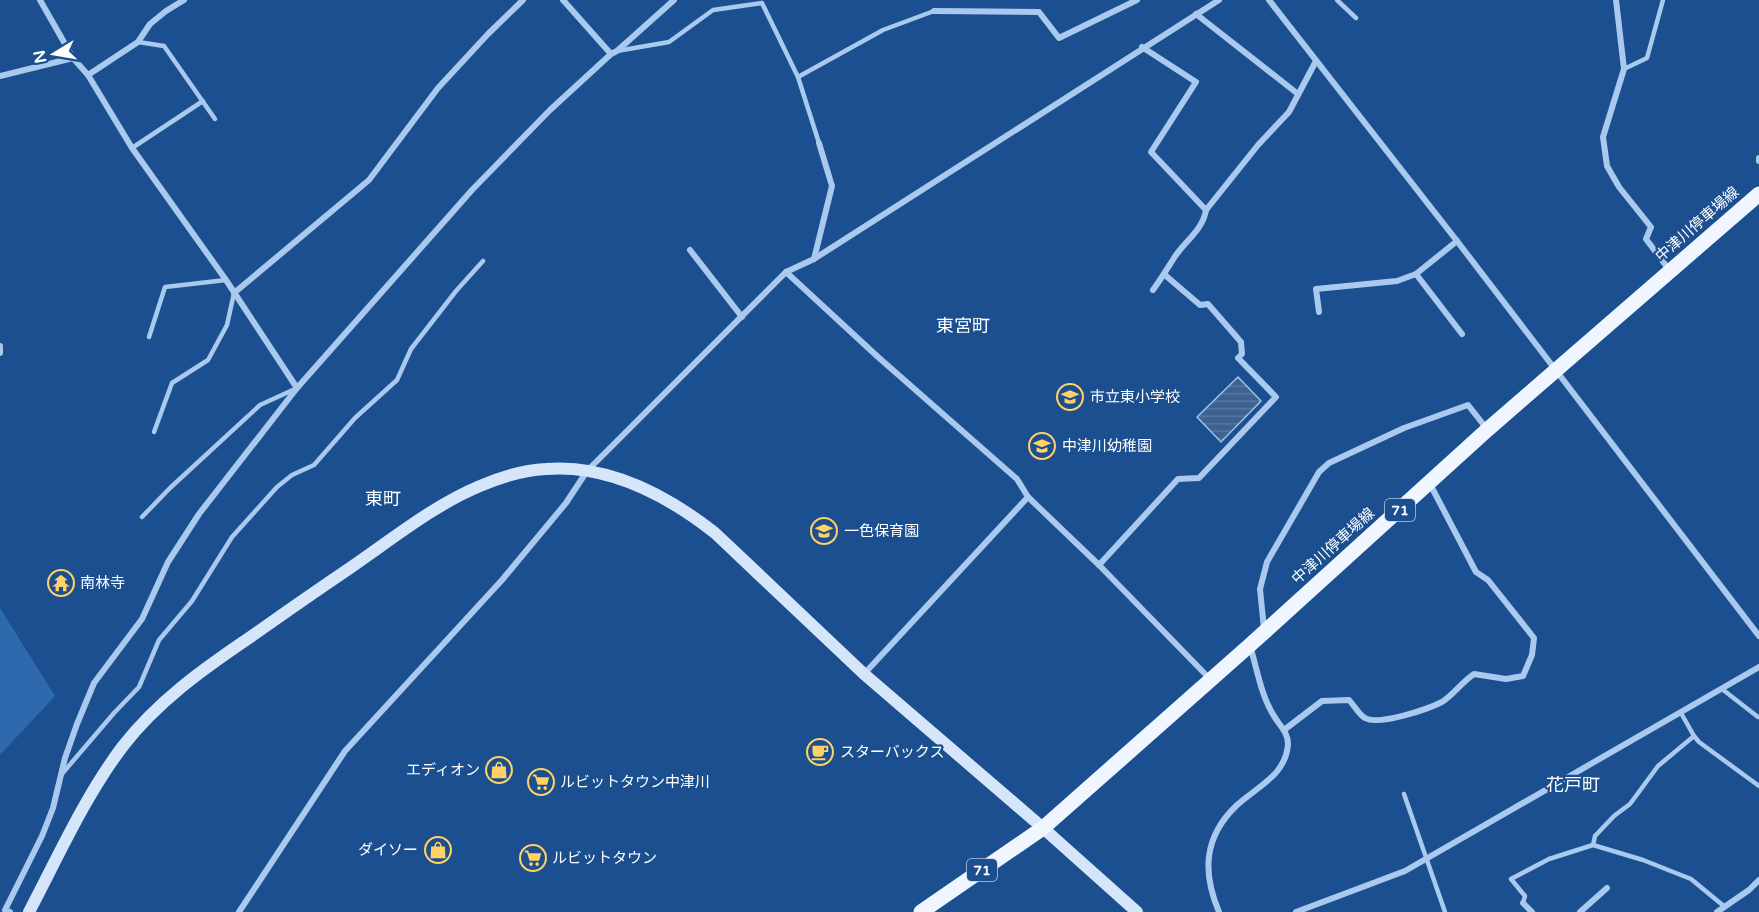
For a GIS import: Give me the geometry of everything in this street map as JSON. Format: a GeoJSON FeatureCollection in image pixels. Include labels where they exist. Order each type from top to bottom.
{"type":"FeatureCollection","features":[{"type":"Feature","properties":{"kind":"main road","name":"中津川停車場線"},"geometry":{"type":"LineString","coordinates":[[921,912],[1043,828],[1430,484],[1487,430],[1670,271],[1757,201]]}},
{"type":"Feature","properties":{"kind":"street"},"geometry":{"type":"LineString","coordinates":[[40,0],[73,58],[88,75],[132,148],[226,280],[297,388]]}},
{"type":"Feature","properties":{"kind":"street"},"geometry":{"type":"LineString","coordinates":[[88,75],[138,42],[150,24],[184,0]]}},
{"type":"Feature","properties":{"kind":"street"},"geometry":{"type":"LineString","coordinates":[[234,293],[369,180],[438,88],[488,34],[524,0]]}},
{"type":"Feature","properties":{"kind":"street"},"geometry":{"type":"LineString","coordinates":[[563,0],[614,52]]}},
{"type":"Feature","properties":{"kind":"street"},"geometry":{"type":"LineString","coordinates":[[6,911],[53,808],[77,724],[94,682],[142,619],[168,562],[199,514],[297,388],[472,190],[550,111],[674,0]]}},
{"type":"Feature","properties":{"kind":"street"},"geometry":{"type":"LineString","coordinates":[[934,11],[1040,12],[1059,38],[1137,0]]}},
{"type":"Feature","properties":{"kind":"street"},"geometry":{"type":"LineString","coordinates":[[239,912],[345,751],[502,580],[566,503],[587,471],[786,272],[814,259],[1196,14],[1206,4],[1218,0]]}},
{"type":"Feature","properties":{"kind":"street"},"geometry":{"type":"LineString","coordinates":[[1269,0],[1457,241],[1759,636]]}},
{"type":"Feature","properties":{"kind":"street"},"geometry":{"type":"LineString","coordinates":[[1616,0],[1624,69],[1603,137],[1607,166],[1619,187],[1651,227],[1646,239],[1670,271]]}},
{"type":"Feature","properties":{"kind":"street"},"geometry":{"type":"LineString","coordinates":[[1196,14],[1298,94]]}},
{"type":"Feature","properties":{"kind":"street"},"geometry":{"type":"LineString","coordinates":[[1142,47],[1196,82],[1151,152],[1206,210]]}},
{"type":"Feature","properties":{"kind":"street"},"geometry":{"type":"LineString","coordinates":[[0,76],[73,58]]}},
{"type":"Feature","properties":{"kind":"street"},"geometry":{"type":"LineString","coordinates":[[1153,290],[1165,275],[1174,257],[1205,220],[1206,210],[1258,145],[1289,112],[1317,61]]}},
{"type":"Feature","properties":{"kind":"street"},"geometry":{"type":"LineString","coordinates":[[814,259],[832,186],[819,143]]}},
{"type":"Feature","properties":{"kind":"street"},"geometry":{"type":"LineString","coordinates":[[1319,312],[1316,289],[1396,281],[1416,274],[1457,241]]}},
{"type":"Feature","properties":{"kind":"street"},"geometry":{"type":"LineString","coordinates":[[690,250],[742,317]]}},
{"type":"Feature","properties":{"kind":"street"},"geometry":{"type":"LineString","coordinates":[[786,272],[878,357],[1017,479],[1028,497],[1099,565],[1210,679]]}},
{"type":"Feature","properties":{"kind":"street"},"geometry":{"type":"LineString","coordinates":[[1416,274],[1462,334]]}},
{"type":"Feature","properties":{"kind":"street"},"geometry":{"type":"LineString","coordinates":[[1099,565],[1178,480],[1200,478],[1276,397],[1238,357],[1242,354],[1241,342],[1208,304],[1200,305],[1165,275]]}},
{"type":"Feature","properties":{"kind":"street"},"geometry":{"type":"LineString","coordinates":[[0,346],[0,353]]}},
{"type":"Feature","properties":{"kind":"street"},"geometry":{"type":"LineString","coordinates":[[1264,630],[1260,589],[1267,562],[1319,472],[1329,463],[1404,428],[1468,405],[1487,430]]}},
{"type":"Feature","properties":{"kind":"street"},"geometry":{"type":"LineString","coordinates":[[29,912],[95,788],[117,755],[146,719],[174,693],[243,642],[429,513],[479,486],[517,472],[546,468],[587,471],[631,483],[695,517],[715,533],[864,674],[1137,912]]}},
{"type":"Feature","properties":{"kind":"street"},"geometry":{"type":"LineString","coordinates":[[1284,730],[1322,701],[1349,700],[1365,718],[1380,721],[1443,701],[1474,674],[1506,679],[1523,676],[1532,655],[1534,638],[1488,580],[1476,572],[1430,484]]}},
{"type":"Feature","properties":{"kind":"street"},"geometry":{"type":"LineString","coordinates":[[864,674],[1028,497]]}},
{"type":"Feature","properties":{"kind":"street"},"geometry":{"type":"LineString","coordinates":[[1219,912],[1208,871],[1208,854],[1214,838],[1236,806],[1274,776],[1282,764],[1288,740],[1268,703],[1250,645]]}},
{"type":"Feature","properties":{"kind":"street"},"geometry":{"type":"LineString","coordinates":[[1296,912],[1405,871],[1759,667]]}},
{"type":"Feature","properties":{"kind":"street"},"geometry":{"type":"LineString","coordinates":[[1717,912],[1759,880]]}},
{"type":"Feature","properties":{"kind":"street"},"geometry":{"type":"LineString","coordinates":[[1580,912],[1607,888]]}},
{"type":"Feature","properties":{"kind":"street"},"geometry":{"type":"LineString","coordinates":[[1523,903],[1532,912]]}},
{"type":"Feature","properties":{"kind":"lane"},"geometry":{"type":"LineString","coordinates":[[1337,0],[1356,18]]}},
{"type":"Feature","properties":{"kind":"lane"},"geometry":{"type":"LineString","coordinates":[[1624,69],[1647,58],[1663,0]]}},
{"type":"Feature","properties":{"kind":"lane"},"geometry":{"type":"LineString","coordinates":[[614,52],[669,42],[713,10],[762,3],[798,77],[819,143]]}},
{"type":"Feature","properties":{"kind":"lane"},"geometry":{"type":"LineString","coordinates":[[798,77],[883,30],[934,11]]}},
{"type":"Feature","properties":{"kind":"lane"},"geometry":{"type":"LineString","coordinates":[[138,42],[164,46],[215,119]]}},
{"type":"Feature","properties":{"kind":"lane"},"geometry":{"type":"LineString","coordinates":[[132,148],[203,101]]}},
{"type":"Feature","properties":{"kind":"lane"},"geometry":{"type":"LineString","coordinates":[[61,775],[139,687],[159,640],[192,601],[232,537],[277,487],[292,475],[314,465],[355,418],[397,380],[411,349],[456,291],[483,261]]}},
{"type":"Feature","properties":{"kind":"lane"},"geometry":{"type":"LineString","coordinates":[[149,338],[165,287],[226,280]]}},
{"type":"Feature","properties":{"kind":"lane"},"geometry":{"type":"LineString","coordinates":[[154,432],[172,383],[208,360],[227,325],[234,293]]}},
{"type":"Feature","properties":{"kind":"lane"},"geometry":{"type":"LineString","coordinates":[[142,517],[260,405],[297,388]]}},
{"type":"Feature","properties":{"kind":"lane"},"geometry":{"type":"LineString","coordinates":[[1722,689],[1758,717]]}},
{"type":"Feature","properties":{"kind":"lane"},"geometry":{"type":"LineString","coordinates":[[1681,712],[1699,742],[1759,786]]}},
{"type":"Feature","properties":{"kind":"lane"},"geometry":{"type":"LineString","coordinates":[[1593,845],[1595,836],[1614,816],[1630,804],[1658,766],[1694,736]]}},
{"type":"Feature","properties":{"kind":"lane"},"geometry":{"type":"LineString","coordinates":[[1404,794],[1445,912]]}},
{"type":"Feature","properties":{"kind":"lane"},"geometry":{"type":"LineString","coordinates":[[1523,903],[1525,896],[1511,879],[1549,859],[1593,845],[1643,860],[1691,879],[1725,907]]}},
{"type":"Feature","properties":{"kind":"shaded area"},"geometry":{"type":"Polygon","coordinates":[[[1238,377],[1261,401],[1221,442],[1197,417],[1238,377]]]}},
{"type":"Feature","properties":{"kind":"shaded area"},"geometry":{"type":"Polygon","coordinates":[[[0,608],[55,696],[0,755],[0,608]]]}},
{"type":"Feature","properties":{"kind":"place","name":"市立東小学校"},"geometry":{"type":"Point","coordinates":[1070,397]}},
{"type":"Feature","properties":{"kind":"place","name":"中津川幼稚園"},"geometry":{"type":"Point","coordinates":[1042,446]}},
{"type":"Feature","properties":{"kind":"place","name":"一色保育園"},"geometry":{"type":"Point","coordinates":[824,531]}},
{"type":"Feature","properties":{"kind":"place","name":"南林寺"},"geometry":{"type":"Point","coordinates":[61,583]}},
{"type":"Feature","properties":{"kind":"place","name":"スターバックス"},"geometry":{"type":"Point","coordinates":[820,752]}},
{"type":"Feature","properties":{"kind":"place","name":"エディオン"},"geometry":{"type":"Point","coordinates":[499,770]}},
{"type":"Feature","properties":{"kind":"place","name":"ルビットタウン中津川"},"geometry":{"type":"Point","coordinates":[541,782]}},
{"type":"Feature","properties":{"kind":"place","name":"ダイソー"},"geometry":{"type":"Point","coordinates":[438,850]}},
{"type":"Feature","properties":{"kind":"place","name":"ルビットタウン"},"geometry":{"type":"Point","coordinates":[533,858]}},
{"type":"Feature","properties":{"kind":"district","name":"東宮町"},"geometry":{"type":"Point","coordinates":[963,326]}},
{"type":"Feature","properties":{"kind":"district","name":"東町"},"geometry":{"type":"Point","coordinates":[383,499]}},
{"type":"Feature","properties":{"kind":"district","name":"花戸町"},"geometry":{"type":"Point","coordinates":[1573,785]}}]}
